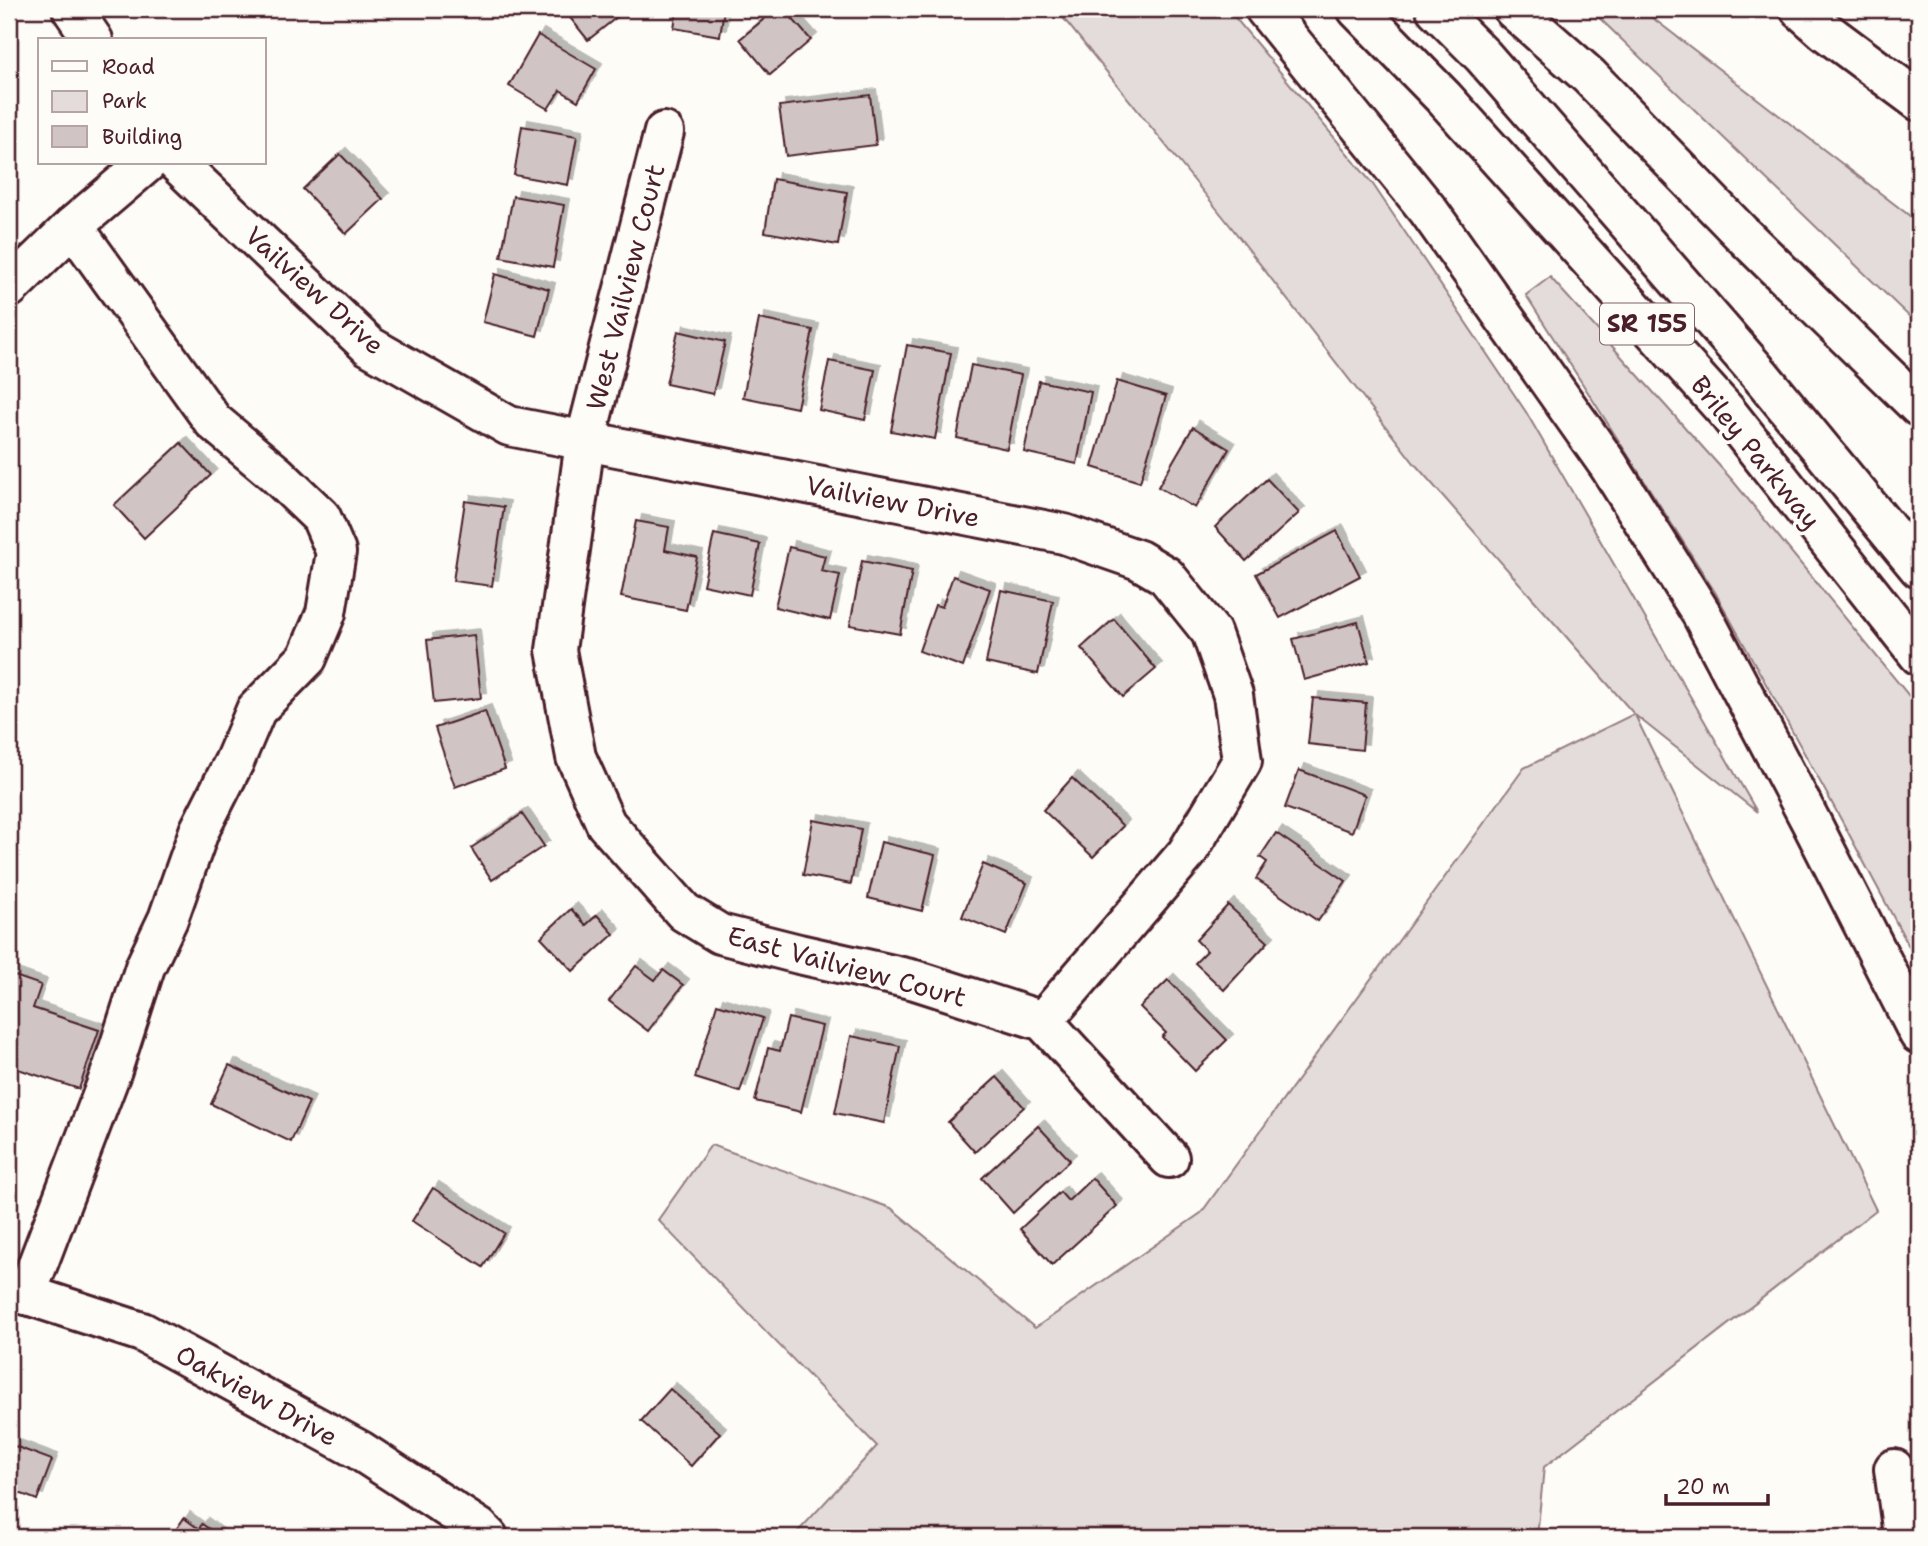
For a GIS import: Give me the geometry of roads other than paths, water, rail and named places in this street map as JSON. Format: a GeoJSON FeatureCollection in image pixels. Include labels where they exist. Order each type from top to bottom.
{"type":"FeatureCollection","features":[{"type":"Feature","properties":{"kind":"main road"},"geometry":{"type":"LineString","coordinates":[[72,9],[92,38]]}},
{"type":"Feature","properties":{"kind":"main road"},"geometry":{"type":"LineString","coordinates":[[1265,9],[1428,210],[1609,466],[1701,613],[1919,1034]]}},
{"type":"Feature","properties":{"kind":"main road","name":"Briley Parkway"},"geometry":{"type":"LineString","coordinates":[[1357,9],[1444,99],[1726,411],[1919,655]]}},
{"type":"Feature","properties":{"kind":"main road","name":"Briley Parkway"},"geometry":{"type":"LineString","coordinates":[[1436,9],[1483,56],[1762,377],[1919,568]]}},
{"type":"Feature","properties":{"kind":"main road"},"geometry":{"type":"LineString","coordinates":[[1513,9],[1588,76],[1741,233],[1919,407]]}},
{"type":"Feature","properties":{"kind":"main road"},"geometry":{"type":"LineString","coordinates":[[1800,9],[1825,31],[1919,101]]}},
{"type":"Feature","properties":{"kind":"main road","name":"West Vailview Court"},"geometry":{"type":"LineString","coordinates":[[585,442],[664,132]]}},
{"type":"Feature","properties":{"kind":"main road"},"geometry":{"type":"LineString","coordinates":[[9,288],[73,226],[146,164]]}},
{"type":"Feature","properties":{"kind":"main road","name":"Vailview Drive"},"geometry":{"type":"LineString","coordinates":[[178,164],[369,346],[509,426],[1064,534],[1139,560],[1167,576],[1211,632],[1233,695],[1242,761],[1187,853],[1043,1021]]}},
{"type":"Feature","properties":{"kind":"main road"},"geometry":{"type":"LineString","coordinates":[[17,1292],[112,1070],[145,967],[168,919],[199,831],[234,762],[256,710],[307,658],[326,612],[336,552],[321,517],[276,474],[213,421],[73,226]]}},
{"type":"Feature","properties":{"kind":"main road","name":"East Vailview Court"},"geometry":{"type":"LineString","coordinates":[[585,442],[556,650],[576,757],[606,824],[684,912],[720,934],[915,980],[1043,1021],[1169,1158]]}},
{"type":"Feature","properties":{"kind":"main road","name":"Oakview Drive"},"geometry":{"type":"LineString","coordinates":[[17,1292],[142,1332],[359,1450],[479,1528],[488,1537]]}},
{"type":"Feature","properties":{"kind":"main road"},"geometry":{"type":"LineString","coordinates":[[1894,1469],[1903,1535],[1901,1537]]}}]}
